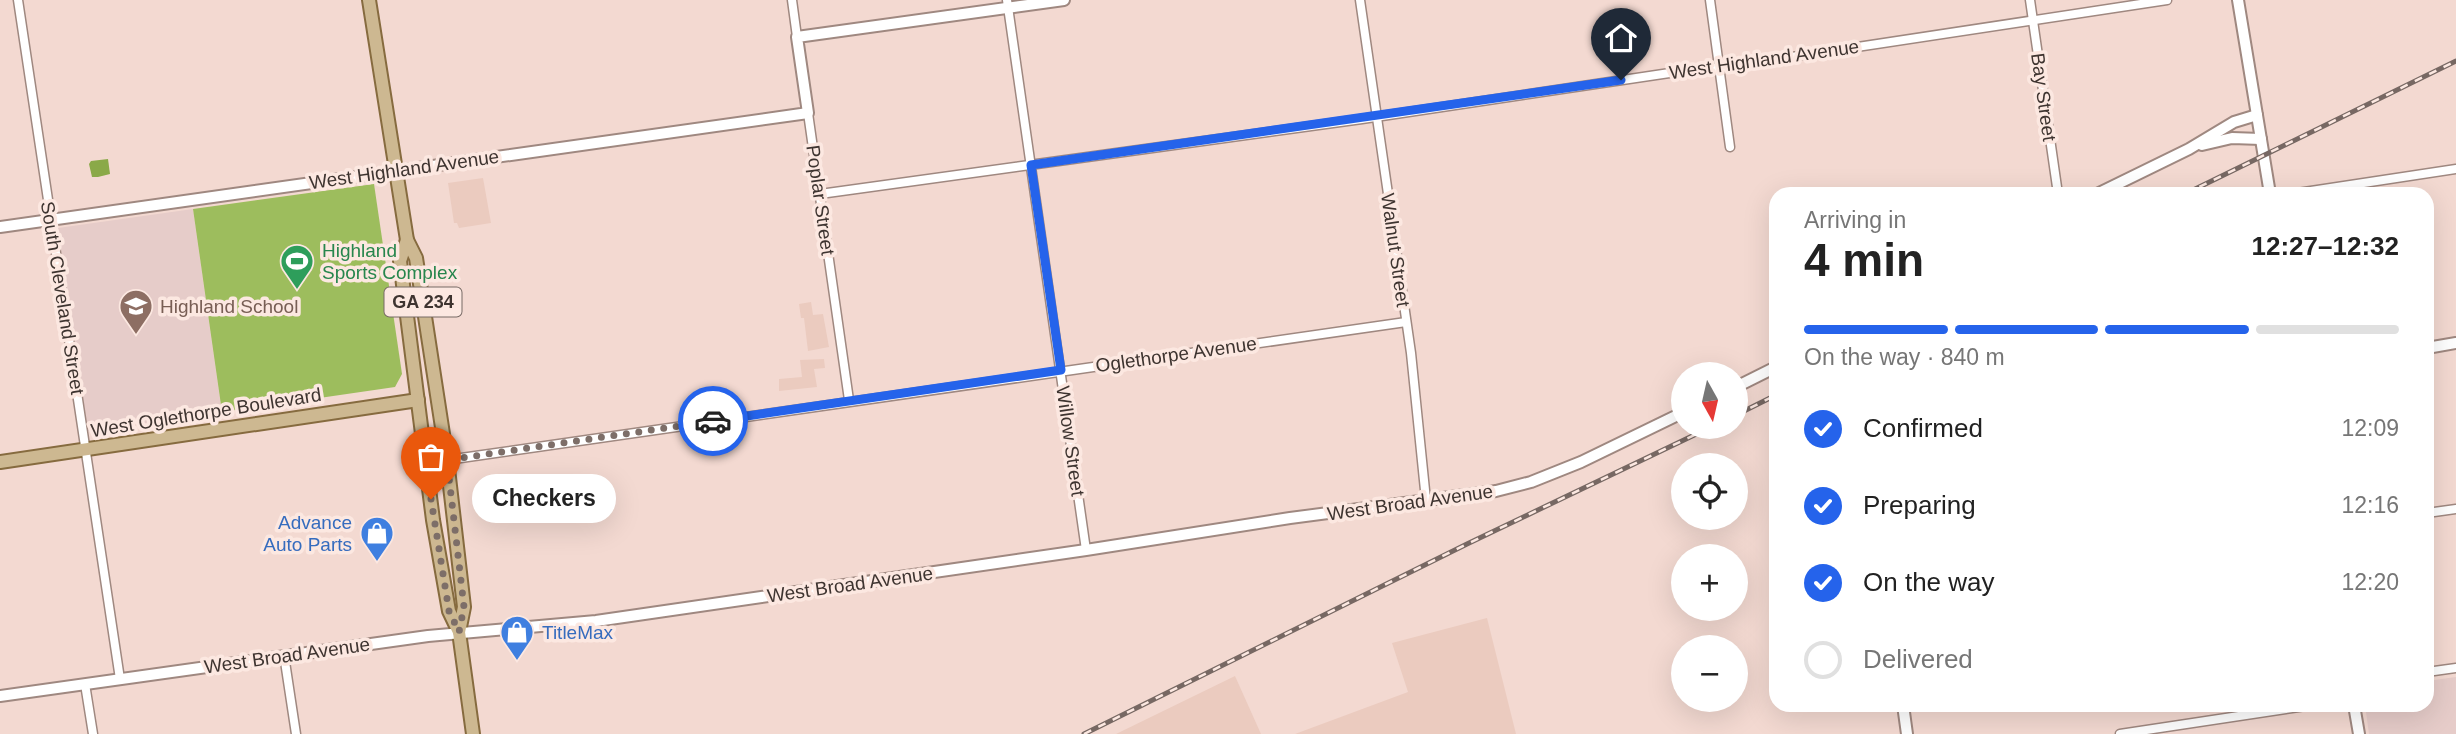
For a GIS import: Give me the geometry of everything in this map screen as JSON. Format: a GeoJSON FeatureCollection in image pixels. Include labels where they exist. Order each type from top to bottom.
{"type":"FeatureCollection","features":[{"type":"Feature","properties":{"kind":"main road","name":"GA 234"},"geometry":{"type":"LineString","coordinates":[[369,0],[407,240],[416,258],[443,433]]}},
{"type":"Feature","properties":{"kind":"main road","name":"GA 234"},"geometry":{"type":"LineString","coordinates":[[407,240],[400,261],[418,400]]}},
{"type":"Feature","properties":{"kind":"main road"},"geometry":{"type":"LineString","coordinates":[[433,367],[418,400],[433,520],[449,611],[459,632],[474,734]]}},
{"type":"Feature","properties":{"kind":"main road","name":"West Oglethorpe Boulevard"},"geometry":{"type":"LineString","coordinates":[[0,462],[418,400]]}},
{"type":"Feature","properties":{"kind":"main road"},"geometry":{"type":"LineString","coordinates":[[418,400],[429,411],[443,433],[464,607],[459,632]]}},
{"type":"Feature","properties":{"kind":"street","name":"South Cleveland Street"},"geometry":{"type":"LineString","coordinates":[[18,0],[120,679]]}},
{"type":"Feature","properties":{"kind":"street","name":"Poplar Street"},"geometry":{"type":"LineString","coordinates":[[792,0],[849,400]]}},
{"type":"Feature","properties":{"kind":"street"},"geometry":{"type":"LineString","coordinates":[[797,37],[1007,4],[1063,0]]}},
{"type":"Feature","properties":{"kind":"street","name":"Walnut Street"},"geometry":{"type":"LineString","coordinates":[[1360,0],[1406,322],[1426,500]]}},
{"type":"Feature","properties":{"kind":"street"},"geometry":{"type":"LineString","coordinates":[[1710,0],[1730,147]]}},
{"type":"Feature","properties":{"kind":"street","name":"Bay Street"},"geometry":{"type":"LineString","coordinates":[[2031,0],[2057,187]]}},
{"type":"Feature","properties":{"kind":"street","name":"West Highland Avenue"},"geometry":{"type":"LineString","coordinates":[[820,194],[1719,68],[2167,0]]}},
{"type":"Feature","properties":{"kind":"street"},"geometry":{"type":"LineString","coordinates":[[2238,0],[2269,187]]}},
{"type":"Feature","properties":{"kind":"street","name":"Willow Street"},"geometry":{"type":"LineString","coordinates":[[1007,4],[1086,550]]}},
{"type":"Feature","properties":{"kind":"street","name":"West Highland Avenue"},"geometry":{"type":"LineString","coordinates":[[0,227],[396,169],[808,113]]}},
{"type":"Feature","properties":{"kind":"street"},"geometry":{"type":"LineString","coordinates":[[2111,187],[2189,149],[2234,122],[2257,115]]}},
{"type":"Feature","properties":{"kind":"street"},"geometry":{"type":"LineString","coordinates":[[2189,149],[2232,138],[2261,139]]}},
{"type":"Feature","properties":{"kind":"street"},"geometry":{"type":"LineString","coordinates":[[2337,187],[2456,169]]}},
{"type":"Feature","properties":{"kind":"street","name":"Oglethorpe Avenue"},"geometry":{"type":"LineString","coordinates":[[447,460],[849,400],[1406,322]]}},
{"type":"Feature","properties":{"kind":"street"},"geometry":{"type":"LineString","coordinates":[[2434,347],[2456,343]]}},
{"type":"Feature","properties":{"kind":"street"},"geometry":{"type":"LineString","coordinates":[[1748,381],[1769,370]]}},
{"type":"Feature","properties":{"kind":"street","name":"West Broad Avenue"},"geometry":{"type":"LineString","coordinates":[[0,696],[459,632],[596,621],[1290,518],[1496,491],[1531,482],[1581,462],[1671,418]]}},
{"type":"Feature","properties":{"kind":"street"},"geometry":{"type":"LineString","coordinates":[[2434,512],[2456,509]]}},
{"type":"Feature","properties":{"kind":"street"},"geometry":{"type":"LineString","coordinates":[[284,655],[296,734]]}},
{"type":"Feature","properties":{"kind":"street"},"geometry":{"type":"LineString","coordinates":[[2434,671],[2456,667]]}},
{"type":"Feature","properties":{"kind":"street"},"geometry":{"type":"LineString","coordinates":[[85,684],[93,734]]}},
{"type":"Feature","properties":{"kind":"street"},"geometry":{"type":"LineString","coordinates":[[1904,712],[1907,734]]}},
{"type":"Feature","properties":{"kind":"street"},"geometry":{"type":"LineString","coordinates":[[2120,734],[2266,712]]}},
{"type":"Feature","properties":{"kind":"street"},"geometry":{"type":"LineString","coordinates":[[2355,712],[2359,734]]}},
{"type":"Feature","properties":{"kind":"shaded area"},"geometry":{"type":"Polygon","coordinates":[[[483,178],[491,223],[459,228],[457,223],[454,223],[448,183],[483,178]]]}},
{"type":"Feature","properties":{"kind":"shaded area"},"geometry":{"type":"Polygon","coordinates":[[[193,209],[222,412],[88,431],[58,228],[193,209]]]}},
{"type":"Feature","properties":{"kind":"shaded area"},"geometry":{"type":"Polygon","coordinates":[[[811,302],[813,315],[823,314],[829,347],[808,351],[804,318],[801,318],[799,304],[811,302]]]}},
{"type":"Feature","properties":{"kind":"shaded area"},"geometry":{"type":"Polygon","coordinates":[[[824,359],[825,368],[814,369],[817,387],[779,391],[779,379],[802,377],[800,360],[824,359]]]}},
{"type":"Feature","properties":{"kind":"shaded area"},"geometry":{"type":"Polygon","coordinates":[[[1487,618],[1516,734],[1295,734],[1408,692],[1392,643],[1487,618]]]}},
{"type":"Feature","properties":{"kind":"shaded area"},"geometry":{"type":"Polygon","coordinates":[[[1235,676],[1261,734],[1116,734],[1235,676]]]}},
{"type":"Feature","properties":{"kind":"shaded area"},"geometry":{"type":"Polygon","coordinates":[[[2456,677],[2456,734],[2369,734],[2366,712],[2434,712],[2434,680],[2456,677]]]}},
{"type":"Feature","properties":{"kind":"green space"},"geometry":{"type":"Polygon","coordinates":[[[108,159],[110,174],[92,177],[89,164],[91,161],[108,159]]]}},
{"type":"Feature","properties":{"kind":"green space","name":"Highland Sports Complex"},"geometry":{"type":"Polygon","coordinates":[[[374,184],[402,374],[395,387],[222,412],[193,209],[374,184]]]}},
{"type":"Feature","properties":{"kind":"railway"},"geometry":{"type":"LineString","coordinates":[[2199,187],[2456,61]]}},
{"type":"Feature","properties":{"kind":"railway"},"geometry":{"type":"LineString","coordinates":[[1748,409],[1769,398]]}},
{"type":"Feature","properties":{"kind":"railway"},"geometry":{"type":"LineString","coordinates":[[1084,734],[1686,439]]}},
{"type":"Feature","properties":{"kind":"way so far"},"geometry":{"type":"LineString","coordinates":[[431,499],[449,611],[459,632],[464,607],[447,460],[713,421]]}},
{"type":"Feature","properties":{"kind":"place","name":"Highland Sports Complex"},"geometry":{"type":"Point","coordinates":[297,291]}},
{"type":"Feature","properties":{"kind":"place","name":"Highland School"},"geometry":{"type":"Point","coordinates":[136,336]}},
{"type":"Feature","properties":{"kind":"place","name":"Checkers"},"geometry":{"type":"Point","coordinates":[431,499]}},
{"type":"Feature","properties":{"kind":"place","name":"Advance Auto Parts"},"geometry":{"type":"Point","coordinates":[377,563]}},
{"type":"Feature","properties":{"kind":"place","name":"TitleMax"},"geometry":{"type":"Point","coordinates":[517,662]}},
{"type":"Feature","properties":{"kind":"route"},"geometry":{"type":"LineString","coordinates":[[713,421],[1061,370],[1031,165],[1621,80]]}}]}
